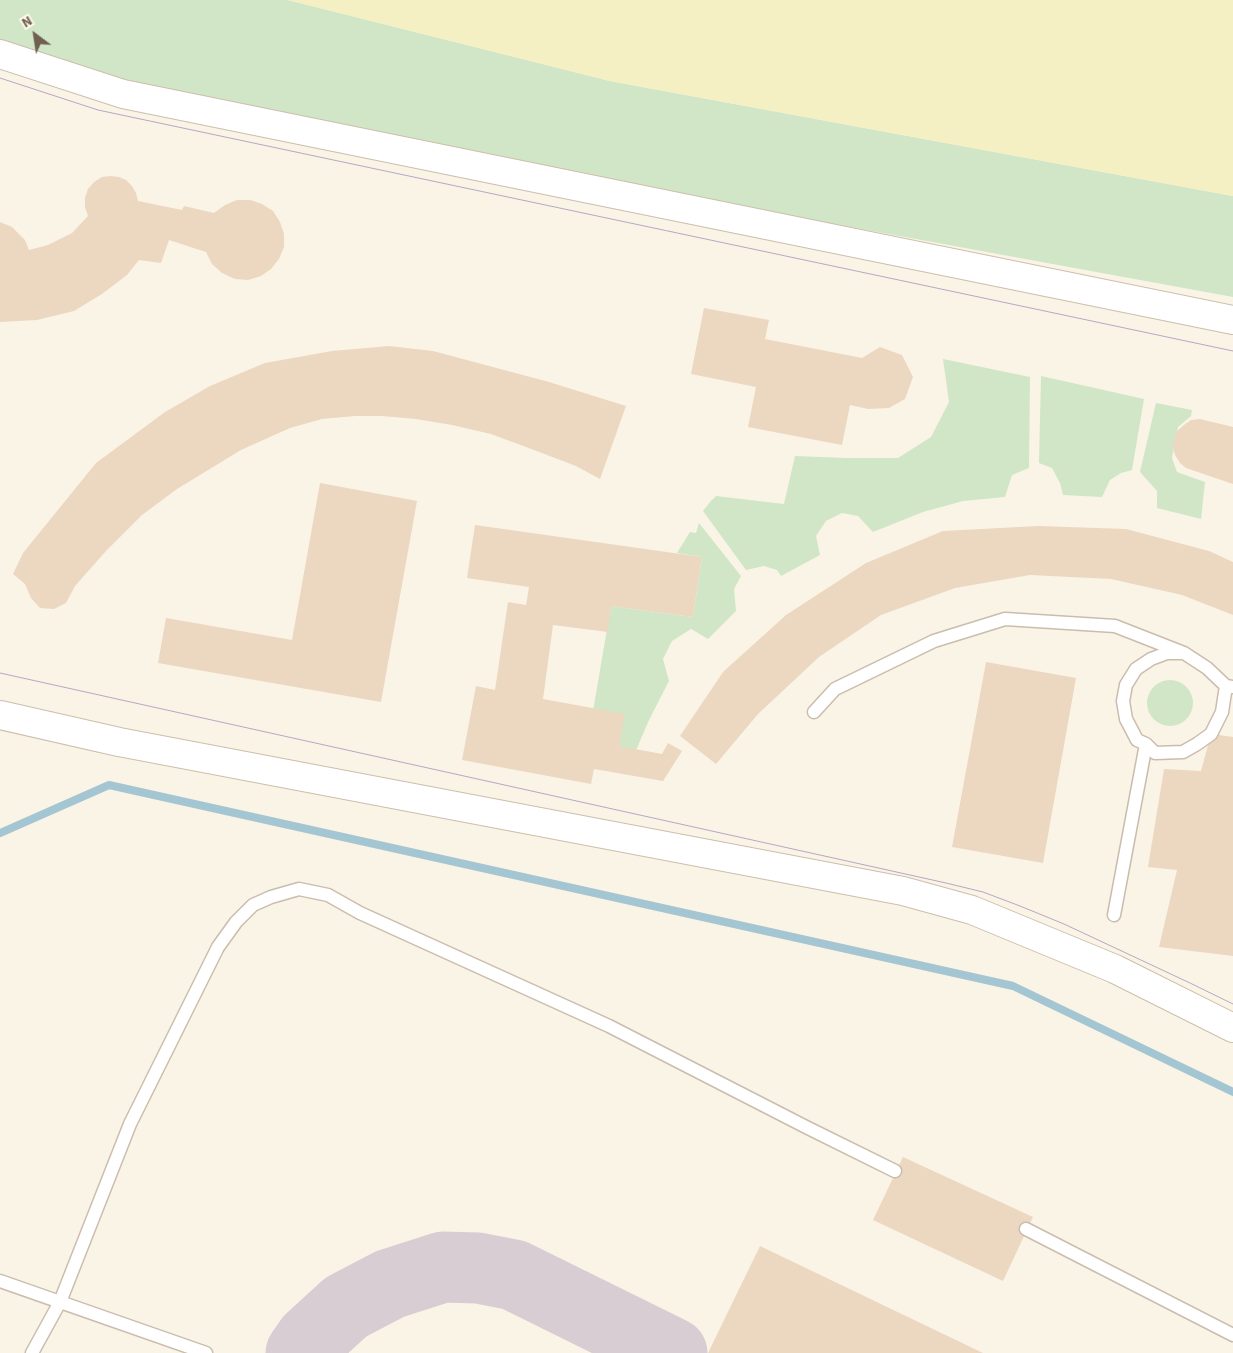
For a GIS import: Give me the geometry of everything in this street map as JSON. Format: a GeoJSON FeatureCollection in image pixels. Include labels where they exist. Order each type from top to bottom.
{"type":"FeatureCollection","features":[{"type":"Feature","properties":{"kind":"street"},"geometry":{"type":"LineString","coordinates":[[0,54],[123,94],[1233,320]]}},
{"type":"Feature","properties":{"kind":"street"},"geometry":{"type":"LineString","coordinates":[[0,715],[119,742],[903,891],[972,910],[990,917],[1115,969],[1233,1028]]}},
{"type":"Feature","properties":{"kind":"lane"},"geometry":{"type":"LineString","coordinates":[[814,712],[835,689],[934,641],[1004,619],[1115,626],[1184,653],[1207,668],[1229,687],[1222,712],[1211,734],[1183,752],[1155,753],[1146,744],[1137,740],[1126,719],[1123,702],[1126,686],[1136,669],[1151,659],[1167,653],[1184,653]]}},
{"type":"Feature","properties":{"kind":"lane"},"geometry":{"type":"LineString","coordinates":[[1114,915],[1146,744]]}},
{"type":"Feature","properties":{"kind":"lane"},"geometry":{"type":"LineString","coordinates":[[32,1353],[60,1302],[130,1124],[218,947],[236,922],[253,905],[271,897],[299,889],[328,894],[360,913],[609,1026],[896,1171]]}},
{"type":"Feature","properties":{"kind":"lane"},"geometry":{"type":"LineString","coordinates":[[1026,1229],[1233,1335]]}},
{"type":"Feature","properties":{"kind":"lane"},"geometry":{"type":"LineString","coordinates":[[0,1281],[206,1353]]}},
{"type":"Feature","properties":{"kind":"green space"},"geometry":{"type":"Polygon","coordinates":[[[0,0],[288,0],[610,81],[1233,196],[1233,297],[123,94],[0,54],[0,0]]]}},
{"type":"Feature","properties":{"kind":"green space"},"geometry":{"type":"Polygon","coordinates":[[[943,359],[1030,377],[1029,468],[1012,475],[1005,497],[963,501],[923,512],[873,532],[858,516],[842,513],[826,521],[816,536],[820,555],[781,576],[777,570],[764,566],[746,570],[703,511],[710,502],[716,496],[784,504],[795,456],[898,458],[931,437],[949,402],[943,359]]]}},
{"type":"Feature","properties":{"kind":"green space"},"geometry":{"type":"Polygon","coordinates":[[[1041,376],[1144,399],[1132,470],[1121,473],[1110,480],[1102,497],[1063,495],[1060,483],[1052,468],[1039,463],[1041,376]]]}},
{"type":"Feature","properties":{"kind":"green space"},"geometry":{"type":"Polygon","coordinates":[[[1156,403],[1192,410],[1191,416],[1178,427],[1172,458],[1177,472],[1205,482],[1201,519],[1157,508],[1157,491],[1140,472],[1156,403]]]}},
{"type":"Feature","properties":{"kind":"green space"},"geometry":{"type":"Polygon","coordinates":[[[699,523],[741,576],[734,589],[736,611],[708,639],[691,629],[672,641],[663,659],[669,681],[649,720],[631,762],[584,763],[611,606],[693,617],[702,557],[677,553],[690,532],[696,533],[699,523]]]}},
{"type":"Feature","properties":{"kind":"green space"},"geometry":{"type":"Polygon","coordinates":[[[1175,680],[1187,686],[1192,694],[1192,712],[1187,720],[1179,725],[1165,726],[1153,720],[1148,712],[1147,698],[1153,686],[1161,681],[1175,680]]]}},
{"type":"Feature","properties":{"kind":"sand"},"geometry":{"type":"Polygon","coordinates":[[[288,0],[1233,0],[1233,196],[610,81],[288,0]]]}},
{"type":"Feature","properties":{"kind":"building"},"geometry":{"type":"Polygon","coordinates":[[[110,176],[126,180],[136,193],[138,201],[182,210],[184,206],[214,213],[225,205],[237,200],[250,200],[262,204],[273,211],[280,222],[284,234],[284,247],[279,259],[271,269],[261,276],[248,280],[235,279],[222,273],[212,264],[206,252],[169,240],[161,263],[139,260],[127,275],[102,294],[74,311],[37,320],[0,322],[0,222],[12,227],[25,240],[29,250],[48,245],[72,233],[88,216],[85,198],[88,189],[102,177],[110,176]]]}},
{"type":"Feature","properties":{"kind":"building"},"geometry":{"type":"Polygon","coordinates":[[[704,308],[769,320],[765,339],[862,358],[880,347],[902,355],[913,377],[905,399],[889,408],[868,409],[850,405],[842,445],[748,427],[756,387],[691,374],[704,308]]]}},
{"type":"Feature","properties":{"kind":"building"},"geometry":{"type":"Polygon","coordinates":[[[389,346],[433,351],[549,382],[626,406],[600,479],[576,466],[491,434],[452,425],[382,416],[322,419],[290,428],[241,450],[177,489],[142,515],[106,551],[75,586],[66,603],[54,609],[40,608],[31,598],[25,584],[13,574],[23,553],[96,463],[165,412],[210,386],[265,363],[332,351],[389,346]]]}},
{"type":"Feature","properties":{"kind":"building"},"geometry":{"type":"Polygon","coordinates":[[[1200,419],[1233,427],[1233,484],[1186,468],[1175,455],[1173,447],[1177,431],[1191,420],[1200,419]]]}},
{"type":"Feature","properties":{"kind":"building"},"geometry":{"type":"Polygon","coordinates":[[[320,483],[417,501],[381,702],[158,663],[166,618],[292,640],[320,483]]]}},
{"type":"Feature","properties":{"kind":"building"},"geometry":{"type":"Polygon","coordinates":[[[475,525],[702,557],[693,617],[611,606],[608,632],[553,625],[543,699],[625,714],[619,746],[662,754],[668,743],[682,751],[663,781],[594,769],[591,784],[462,760],[476,686],[495,690],[508,602],[526,605],[529,587],[467,578],[475,525]]]}},
{"type":"Feature","properties":{"kind":"building"},"geometry":{"type":"Polygon","coordinates":[[[1038,526],[1126,529],[1209,551],[1233,562],[1233,615],[1182,595],[1111,579],[1030,575],[955,588],[881,615],[819,657],[758,714],[716,764],[680,736],[723,672],[786,615],[866,563],[943,531],[1038,526]]]}},
{"type":"Feature","properties":{"kind":"building"},"geometry":{"type":"Polygon","coordinates":[[[986,662],[1076,678],[1043,863],[952,847],[986,662]]]}},
{"type":"Feature","properties":{"kind":"building"},"geometry":{"type":"Polygon","coordinates":[[[1211,734],[1233,737],[1233,956],[1159,947],[1177,870],[1148,867],[1164,769],[1201,771],[1211,734]]]}},
{"type":"Feature","properties":{"kind":"building"},"geometry":{"type":"Polygon","coordinates":[[[903,1157],[1033,1217],[1003,1281],[873,1220],[903,1157]]]}},
{"type":"Feature","properties":{"kind":"building"},"geometry":{"type":"Polygon","coordinates":[[[760,1246],[983,1353],[708,1353],[760,1246]]]}},
{"type":"Feature","properties":{"kind":"waterway"},"geometry":{"type":"LineString","coordinates":[[0,833],[109,785],[1013,986],[1233,1092]]}},
{"type":"Feature","properties":{"kind":"taxiway"},"geometry":{"type":"LineString","coordinates":[[301,1353],[310,1340],[346,1307],[390,1284],[443,1267],[478,1268],[514,1275],[672,1353]]}},
{"type":"Feature","properties":{"kind":"tram line"},"geometry":{"type":"LineString","coordinates":[[0,78],[98,110],[1233,351]]}},
{"type":"Feature","properties":{"kind":"tram line"},"geometry":{"type":"LineString","coordinates":[[0,673],[983,892],[1064,924],[1233,1004]]}}]}
